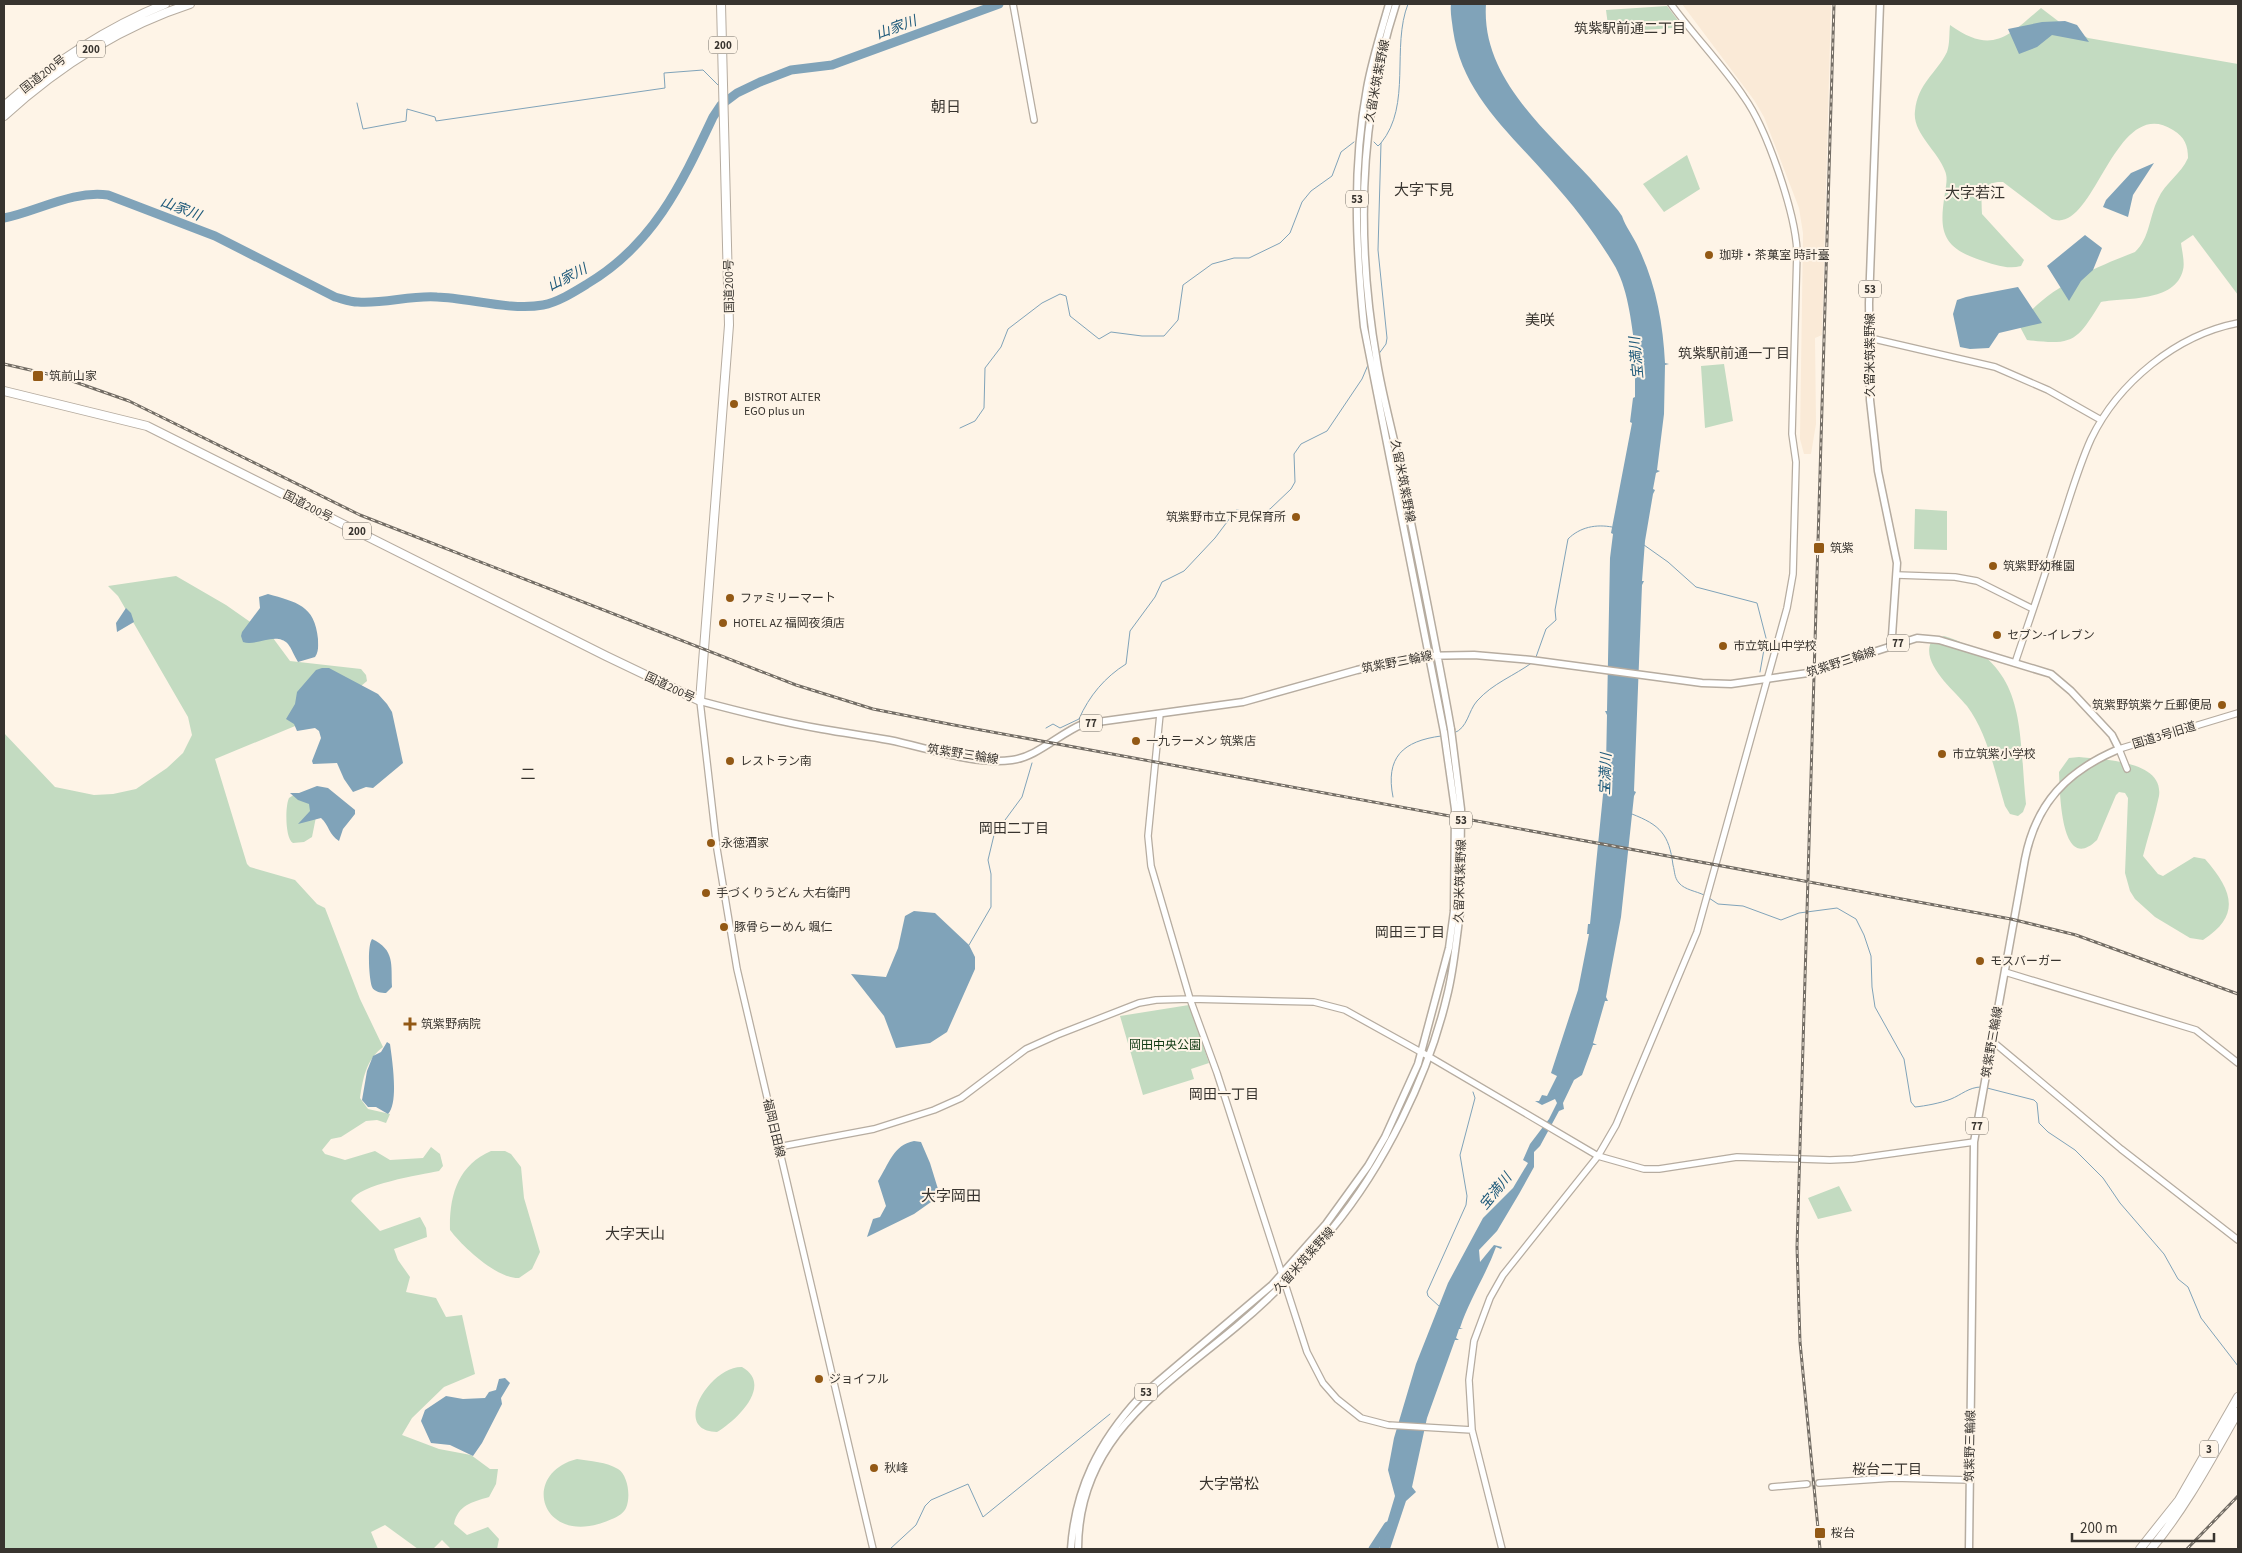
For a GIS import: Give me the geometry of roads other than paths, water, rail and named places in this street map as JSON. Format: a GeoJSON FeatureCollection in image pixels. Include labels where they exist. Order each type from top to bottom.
{"type":"FeatureCollection","features":[{"type":"Feature","properties":{"kind":"highway","name":"国道200号"},"geometry":{"type":"LineString","coordinates":[[4,106],[49,68],[82,45],[121,23],[165,4]]}},
{"type":"Feature","properties":{"kind":"highway","name":"200"},"geometry":{"type":"LineString","coordinates":[[4,116],[46,81],[94,47],[139,23],[190,4]]}},
{"type":"Feature","properties":{"kind":"highway","name":"国道200号"},"geometry":{"type":"LineString","coordinates":[[4,391],[147,426],[606,656],[700,701],[729,325],[721,4]]}},
{"type":"Feature","properties":{"kind":"highway","name":"3"},"geometry":{"type":"LineString","coordinates":[[2140,1549],[2181,1502],[2238,1397]]}},
{"type":"Feature","properties":{"kind":"highway","name":"3"},"geometry":{"type":"LineString","coordinates":[[2151,1549],[2238,1412]]}},
{"type":"Feature","properties":{"kind":"main road","name":"久留米筑紫野線"},"geometry":{"type":"LineString","coordinates":[[1389,4],[1372,64],[1362,125],[1356,218],[1359,267],[1364,327],[1434,655]]}},
{"type":"Feature","properties":{"kind":"main road","name":"久留米筑紫野線"},"geometry":{"type":"LineString","coordinates":[[1078,1549],[1080,1524],[1088,1490],[1109,1445],[1126,1422],[1146,1401],[1238,1326],[1285,1283],[1332,1229],[1372,1171],[1403,1117],[1428,1056],[1447,996],[1457,912],[1455,809],[1448,730],[1400,466],[1377,364],[1365,267],[1363,190],[1368,122],[1377,70],[1396,4]]}},
{"type":"Feature","properties":{"kind":"main road","name":"久留米筑紫野線"},"geometry":{"type":"LineString","coordinates":[[1880,4],[1870,338],[1872,428],[1878,471],[1897,563],[1892,636],[1894,644]]}},
{"type":"Feature","properties":{"kind":"main road","name":"筑紫野三輪線"},"geometry":{"type":"LineString","coordinates":[[700,701],[757,717],[889,740],[959,756],[999,761],[1015,760],[1032,753],[1059,735],[1083,724],[1243,702],[1357,670],[1434,655],[1531,660],[1715,684],[1766,681],[1816,671],[1917,638],[1938,640],[2038,669],[2061,682],[2112,735],[2119,749],[2082,767],[2064,782],[2040,814],[2028,843],[1991,1040],[1974,1142],[1969,1549]]}},
{"type":"Feature","properties":{"kind":"main road","name":"久留米筑紫野線"},"geometry":{"type":"LineString","coordinates":[[1071,1549],[1074,1522],[1082,1488],[1104,1441],[1121,1418],[1140,1397],[1221,1330],[1282,1275],[1326,1224],[1368,1166],[1385,1137],[1418,1064],[1457,912]]}},
{"type":"Feature","properties":{"kind":"street"},"geometry":{"type":"LineString","coordinates":[[1013,4],[1034,120]]}},
{"type":"Feature","properties":{"kind":"street"},"geometry":{"type":"LineString","coordinates":[[1502,1549],[1472,1430],[1469,1404],[1470,1368],[1474,1341],[1490,1298],[1507,1268],[1598,1156],[1622,1112],[1697,932],[1787,608],[1794,574],[1796,462],[1792,424],[1795,225],[1754,113],[1734,83],[1671,4]]}},
{"type":"Feature","properties":{"kind":"street"},"geometry":{"type":"LineString","coordinates":[[2016,663],[2081,464],[2102,420],[2141,373],[2160,359],[2198,336],[2238,323]]}},
{"type":"Feature","properties":{"kind":"street"},"geometry":{"type":"LineString","coordinates":[[1870,338],[1995,367],[2048,390],[2102,420]]}},
{"type":"Feature","properties":{"kind":"street"},"geometry":{"type":"LineString","coordinates":[[1897,574],[1955,577],[1977,581],[2033,609]]}},
{"type":"Feature","properties":{"kind":"street","name":"福岡日田線"},"geometry":{"type":"LineString","coordinates":[[700,701],[717,849],[737,970],[873,1549]]}},
{"type":"Feature","properties":{"kind":"street","name":"国道3号旧道"},"geometry":{"type":"LineString","coordinates":[[2119,749],[2238,712]]}},
{"type":"Feature","properties":{"kind":"street"},"geometry":{"type":"LineString","coordinates":[[1160,714],[1149,850],[1157,888],[1190,999],[1307,1352],[1323,1383],[1337,1399],[1361,1418],[1393,1426],[1472,1430]]}},
{"type":"Feature","properties":{"kind":"street"},"geometry":{"type":"LineString","coordinates":[[2119,749],[2127,769]]}},
{"type":"Feature","properties":{"kind":"street"},"geometry":{"type":"LineString","coordinates":[[2005,972],[2196,1030],[2238,1063]]}},
{"type":"Feature","properties":{"kind":"street"},"geometry":{"type":"LineString","coordinates":[[778,1147],[874,1129],[934,1110],[972,1091],[1026,1049],[1057,1035],[1139,1004],[1156,1000],[1190,999],[1320,1003],[1345,1010],[1428,1056],[1598,1156],[1644,1169],[1658,1169],[1737,1157],[1853,1159],[1974,1142]]}},
{"type":"Feature","properties":{"kind":"street"},"geometry":{"type":"LineString","coordinates":[[1991,1040],[2121,1149],[2238,1240]]}},
{"type":"Feature","properties":{"kind":"street"},"geometry":{"type":"LineString","coordinates":[[1819,1483],[1893,1478],[1969,1480]]}},
{"type":"Feature","properties":{"kind":"street"},"geometry":{"type":"LineString","coordinates":[[1772,1487],[1807,1484]]}},
{"type":"Feature","properties":{"kind":"water"},"geometry":{"type":"Polygon","coordinates":[[[1451,4],[1486,4],[1487,30],[1494,55],[1505,78],[1519,100],[1622,216],[1650,276],[1660,319],[1665,363],[1669,364],[1665,365],[1664,414],[1657,470],[1660,471],[1656,473],[1653,489],[1655,490],[1645,541],[1634,791],[1636,792],[1634,796],[1621,917],[1606,997],[1608,1001],[1605,1001],[1593,1043],[1597,1045],[1593,1045],[1582,1075],[1574,1080],[1563,1103],[1564,1109],[1559,1111],[1540,1146],[1534,1152],[1534,1167],[1519,1194],[1497,1231],[1479,1250],[1480,1262],[1494,1245],[1502,1247],[1501,1249],[1496,1247],[1468,1307],[1460,1328],[1463,1329],[1459,1329],[1456,1338],[1459,1340],[1455,1340],[1427,1418],[1412,1487],[1416,1492],[1406,1501],[1390,1549],[1379,1549],[1395,1496],[1388,1470],[1394,1438],[1416,1364],[1448,1283],[1483,1218],[1513,1188],[1528,1163],[1523,1160],[1530,1144],[1549,1119],[1557,1103],[1555,1099],[1542,1105],[1535,1101],[1539,1101],[1542,1095],[1547,1096],[1557,1076],[1551,1073],[1578,990],[1589,934],[1587,934],[1588,924],[1590,924],[1606,765],[1607,715],[1605,711],[1607,711],[1610,558],[1613,534],[1611,533],[1632,423],[1630,422],[1633,398],[1635,397],[1633,348],[1635,348],[1628,304],[1618,272],[1599,241],[1575,209],[1503,127],[1476,92],[1458,52],[1453,30],[1451,4]]]}},
{"type":"Feature","properties":{"kind":"water"},"geometry":{"type":"Polygon","coordinates":[[[2065,21],[2077,25],[2089,42],[2052,35],[2037,47],[2019,54],[2008,29],[2042,22],[2065,21]]]}},
{"type":"Feature","properties":{"kind":"water"},"geometry":{"type":"Polygon","coordinates":[[[2154,163],[2133,195],[2128,217],[2103,207],[2106,200],[2131,173],[2154,163]]]}},
{"type":"Feature","properties":{"kind":"water"},"geometry":{"type":"Polygon","coordinates":[[[2085,235],[2102,248],[2093,270],[2081,281],[2069,301],[2047,266],[2085,235]]]}},
{"type":"Feature","properties":{"kind":"water"},"geometry":{"type":"Polygon","coordinates":[[[2018,287],[2042,323],[1999,333],[1989,348],[1970,349],[1960,347],[1953,314],[1957,300],[2018,287]]]}},
{"type":"Feature","properties":{"kind":"water"},"geometry":{"type":"Polygon","coordinates":[[[268,594],[295,603],[308,612],[313,619],[318,639],[318,651],[315,657],[298,662],[288,644],[283,640],[272,639],[254,643],[243,642],[242,632],[260,608],[259,597],[268,594]]]}},
{"type":"Feature","properties":{"kind":"water"},"geometry":{"type":"Polygon","coordinates":[[[126,608],[131,613],[134,622],[117,632],[116,623],[126,608]]]}},
{"type":"Feature","properties":{"kind":"water"},"geometry":{"type":"Polygon","coordinates":[[[329,668],[378,694],[392,712],[403,763],[373,788],[366,787],[353,792],[344,779],[337,763],[313,764],[312,761],[321,738],[319,731],[315,728],[297,731],[294,724],[286,719],[295,704],[297,692],[316,670],[329,668]]]}},
{"type":"Feature","properties":{"kind":"water"},"geometry":{"type":"Polygon","coordinates":[[[317,786],[328,788],[355,810],[355,814],[343,829],[339,841],[333,836],[321,818],[298,824],[310,811],[309,804],[298,800],[290,793],[299,793],[317,786]]]}},
{"type":"Feature","properties":{"kind":"water"},"geometry":{"type":"Polygon","coordinates":[[[914,911],[935,913],[969,945],[975,957],[975,969],[947,1032],[930,1043],[896,1048],[884,1016],[851,974],[886,977],[898,948],[905,916],[914,911]]]}},
{"type":"Feature","properties":{"kind":"water"},"geometry":{"type":"Polygon","coordinates":[[[372,939],[385,948],[390,959],[392,987],[386,993],[374,990],[372,987],[369,955],[372,939]]]}},
{"type":"Feature","properties":{"kind":"water"},"geometry":{"type":"Polygon","coordinates":[[[387,1042],[390,1044],[394,1080],[393,1101],[388,1114],[376,1107],[368,1107],[362,1100],[367,1071],[373,1056],[381,1052],[387,1042]]]}},
{"type":"Feature","properties":{"kind":"water"},"geometry":{"type":"Polygon","coordinates":[[[921,1142],[938,1189],[931,1202],[914,1214],[867,1237],[873,1219],[880,1217],[886,1206],[878,1181],[896,1151],[907,1143],[921,1142]]]}},
{"type":"Feature","properties":{"kind":"water"},"geometry":{"type":"Polygon","coordinates":[[[505,1378],[510,1383],[501,1398],[502,1404],[482,1443],[473,1456],[450,1445],[431,1443],[421,1421],[425,1410],[446,1396],[463,1399],[485,1398],[489,1392],[496,1390],[499,1379],[505,1378]]]}},
{"type":"Feature","properties":{"kind":"waterway","name":"山家川"},"geometry":{"type":"LineString","coordinates":[[4,218],[69,198],[95,194],[108,195],[215,236],[335,297],[346,300],[368,302],[427,297],[517,306],[549,304],[587,284],[610,268],[630,251],[647,232],[663,211],[676,189],[713,117],[721,105],[737,93],[791,70],[832,65],[999,4]]}},
{"type":"Feature","properties":{"kind":"waterway"},"geometry":{"type":"LineString","coordinates":[[1378,355],[1386,344],[1387,338],[1378,250],[1381,143],[1390,128],[1396,111],[1399,94],[1403,21],[1408,4]]}},
{"type":"Feature","properties":{"kind":"waterway"},"geometry":{"type":"LineString","coordinates":[[357,103],[363,129],[406,121],[407,109],[435,117],[436,121],[665,88],[664,73],[703,70],[720,87]]}},
{"type":"Feature","properties":{"kind":"waterway","name":"山家川"},"geometry":{"type":"LineString","coordinates":[[726,93],[731,98]]}},
{"type":"Feature","properties":{"kind":"waterway"},"geometry":{"type":"LineString","coordinates":[[960,428],[975,421],[984,408],[985,368],[1001,347],[1008,329],[1042,303],[1060,294],[1066,296],[1070,316],[1099,339],[1111,332],[1142,336],[1164,336],[1178,320],[1183,285],[1212,264],[1234,258],[1249,258],[1280,243],[1290,233],[1302,202],[1311,191],[1332,176],[1341,152],[1354,142]]}},
{"type":"Feature","properties":{"kind":"waterway"},"geometry":{"type":"LineString","coordinates":[[1374,142],[1378,146],[1381,143]]}},
{"type":"Feature","properties":{"kind":"waterway"},"geometry":{"type":"LineString","coordinates":[[1046,728],[1053,724],[1060,728],[1079,719],[1098,688],[1126,664],[1130,631],[1155,597],[1162,582],[1184,571],[1215,538],[1236,510],[1262,513],[1270,509],[1291,489],[1295,482],[1294,454],[1301,444],[1327,431],[1362,379],[1368,365]]}},
{"type":"Feature","properties":{"kind":"waterway"},"geometry":{"type":"LineString","coordinates":[[1536,657],[1546,629],[1556,620],[1555,610],[1568,539],[1588,527],[1612,527]]}},
{"type":"Feature","properties":{"kind":"waterway"},"geometry":{"type":"LineString","coordinates":[[1644,545],[1668,562],[1696,587],[1757,603],[1766,638],[1760,672]]}},
{"type":"Feature","properties":{"kind":"waterway"},"geometry":{"type":"LineString","coordinates":[[1454,733],[1459,731],[1474,705],[1483,695],[1533,662]]}},
{"type":"Feature","properties":{"kind":"waterway"},"geometry":{"type":"LineString","coordinates":[[1393,797],[1392,771],[1400,753],[1416,742],[1441,736]]}},
{"type":"Feature","properties":{"kind":"waterway"},"geometry":{"type":"LineString","coordinates":[[969,945],[991,907],[991,874],[988,860],[994,835],[1022,797],[1032,763]]}},
{"type":"Feature","properties":{"kind":"waterway"},"geometry":{"type":"LineString","coordinates":[[1632,814],[1650,822],[1662,832],[1669,846],[1675,877],[1679,883],[1687,889],[1704,895]]}},
{"type":"Feature","properties":{"kind":"waterway"},"geometry":{"type":"LineString","coordinates":[[1709,898],[1718,904],[1743,906],[1781,920],[1799,913],[1837,908],[1856,919],[1871,956],[1875,1007],[1904,1059],[1911,1102],[1915,1107],[1943,1102],[1973,1088],[1981,1087]]}},
{"type":"Feature","properties":{"kind":"waterway"},"geometry":{"type":"LineString","coordinates":[[1987,1088],[2034,1100],[2037,1103],[2039,1123],[2048,1132],[2075,1150],[2103,1178],[2120,1203],[2164,1254],[2178,1279],[2188,1287],[2201,1318],[2238,1366]]}},
{"type":"Feature","properties":{"kind":"waterway"},"geometry":{"type":"LineString","coordinates":[[1440,1307],[1428,1296],[1427,1292],[1466,1205],[1467,1196],[1460,1155],[1475,1098],[1473,1092]]}},
{"type":"Feature","properties":{"kind":"waterway"},"geometry":{"type":"LineString","coordinates":[[890,1549],[916,1525],[925,1506],[931,1500],[968,1484],[983,1517],[1110,1414]]}},
{"type":"Feature","properties":{"kind":"waterway","name":"宝満川"},"geometry":{"type":"LineString","coordinates":[[1373,1549],[1388,1526]]}},
{"type":"Feature","properties":{"kind":"tunnel"},"geometry":{"type":"LineString","coordinates":[[1807,1484],[1819,1483]]}},
{"type":"Feature","properties":{"kind":"railway"},"geometry":{"type":"LineString","coordinates":[[1820,1549],[1800,1342],[1797,1247],[1834,4]]}},
{"type":"Feature","properties":{"kind":"railway"},"geometry":{"type":"LineString","coordinates":[[4,364],[61,377],[129,401],[360,515],[796,685],[873,709],[2011,919],[2076,935],[2238,994]]}},
{"type":"Feature","properties":{"kind":"railway"},"geometry":{"type":"LineString","coordinates":[[2187,1549],[2238,1496]]}},
{"type":"Feature","properties":{"kind":"place","name":"珈琲・茶菓室 時計臺"},"geometry":{"type":"Point","coordinates":[1709,255]}},
{"type":"Feature","properties":{"kind":"place","name":"筑前山家"},"geometry":{"type":"Point","coordinates":[38,376]}},
{"type":"Feature","properties":{"kind":"place","name":"BISTROT ALTER EGO plus un"},"geometry":{"type":"Point","coordinates":[734,404]}},
{"type":"Feature","properties":{"kind":"place","name":"筑紫野市立下見保育所"},"geometry":{"type":"Point","coordinates":[1296,517]}},
{"type":"Feature","properties":{"kind":"place","name":"筑紫"},"geometry":{"type":"Point","coordinates":[1819,548]}},
{"type":"Feature","properties":{"kind":"place","name":"筑紫野幼稚園"},"geometry":{"type":"Point","coordinates":[1993,566]}},
{"type":"Feature","properties":{"kind":"place","name":"ファミリーマート"},"geometry":{"type":"Point","coordinates":[730,598]}},
{"type":"Feature","properties":{"kind":"place","name":"HOTEL AZ 福岡夜須店"},"geometry":{"type":"Point","coordinates":[723,623]}},
{"type":"Feature","properties":{"kind":"place","name":"セブン-イレブン"},"geometry":{"type":"Point","coordinates":[1997,635]}},
{"type":"Feature","properties":{"kind":"place","name":"市立筑山中学校"},"geometry":{"type":"Point","coordinates":[1723,646]}},
{"type":"Feature","properties":{"kind":"place","name":"筑紫野筑紫ケ丘郵便局"},"geometry":{"type":"Point","coordinates":[2222,705]}},
{"type":"Feature","properties":{"kind":"place","name":"一九ラーメン 筑紫店"},"geometry":{"type":"Point","coordinates":[1136,741]}},
{"type":"Feature","properties":{"kind":"place","name":"市立筑紫小学校"},"geometry":{"type":"Point","coordinates":[1942,754]}},
{"type":"Feature","properties":{"kind":"place","name":"レストラン南"},"geometry":{"type":"Point","coordinates":[730,761]}},
{"type":"Feature","properties":{"kind":"place","name":"永徳酒家"},"geometry":{"type":"Point","coordinates":[711,843]}},
{"type":"Feature","properties":{"kind":"place","name":"手づくりうどん 大右衛門"},"geometry":{"type":"Point","coordinates":[706,893]}},
{"type":"Feature","properties":{"kind":"place","name":"豚骨らーめん 颯仁"},"geometry":{"type":"Point","coordinates":[724,927]}},
{"type":"Feature","properties":{"kind":"place","name":"モスバーガー"},"geometry":{"type":"Point","coordinates":[1980,961]}},
{"type":"Feature","properties":{"kind":"place","name":"筑紫野病院"},"geometry":{"type":"Point","coordinates":[410,1024]}},
{"type":"Feature","properties":{"kind":"place","name":"ジョイフル"},"geometry":{"type":"Point","coordinates":[819,1379]}},
{"type":"Feature","properties":{"kind":"place","name":"秋峰"},"geometry":{"type":"Point","coordinates":[874,1468]}},
{"type":"Feature","properties":{"kind":"place","name":"桜台"},"geometry":{"type":"Point","coordinates":[1820,1533]}},
{"type":"Feature","properties":{"kind":"district","name":"筑紫駅前通二丁目"},"geometry":{"type":"Point","coordinates":[1630,28]}},
{"type":"Feature","properties":{"kind":"district","name":"朝日"},"geometry":{"type":"Point","coordinates":[946,107]}},
{"type":"Feature","properties":{"kind":"district","name":"大字下見"},"geometry":{"type":"Point","coordinates":[1424,190]}},
{"type":"Feature","properties":{"kind":"district","name":"大字若江"},"geometry":{"type":"Point","coordinates":[1975,193]}},
{"type":"Feature","properties":{"kind":"district","name":"美咲"},"geometry":{"type":"Point","coordinates":[1540,320]}},
{"type":"Feature","properties":{"kind":"district","name":"筑紫駅前通一丁目"},"geometry":{"type":"Point","coordinates":[1734,353]}},
{"type":"Feature","properties":{"kind":"district","name":"二"},"geometry":{"type":"Point","coordinates":[528,774]}},
{"type":"Feature","properties":{"kind":"district","name":"岡田二丁目"},"geometry":{"type":"Point","coordinates":[1014,828]}},
{"type":"Feature","properties":{"kind":"district","name":"岡田三丁目"},"geometry":{"type":"Point","coordinates":[1410,932]}},
{"type":"Feature","properties":{"kind":"district","name":"岡田一丁目"},"geometry":{"type":"Point","coordinates":[1224,1094]}},
{"type":"Feature","properties":{"kind":"district","name":"大字岡田"},"geometry":{"type":"Point","coordinates":[951,1196]}},
{"type":"Feature","properties":{"kind":"district","name":"大字天山"},"geometry":{"type":"Point","coordinates":[635,1234]}},
{"type":"Feature","properties":{"kind":"district","name":"桜台二丁目"},"geometry":{"type":"Point","coordinates":[1887,1469]}},
{"type":"Feature","properties":{"kind":"district","name":"大字常松"},"geometry":{"type":"Point","coordinates":[1229,1484]}},
{"type":"Feature","properties":{"kind":"park label","name":"岡田中央公園"},"geometry":{"type":"Point","coordinates":[1165,1045]}}]}
